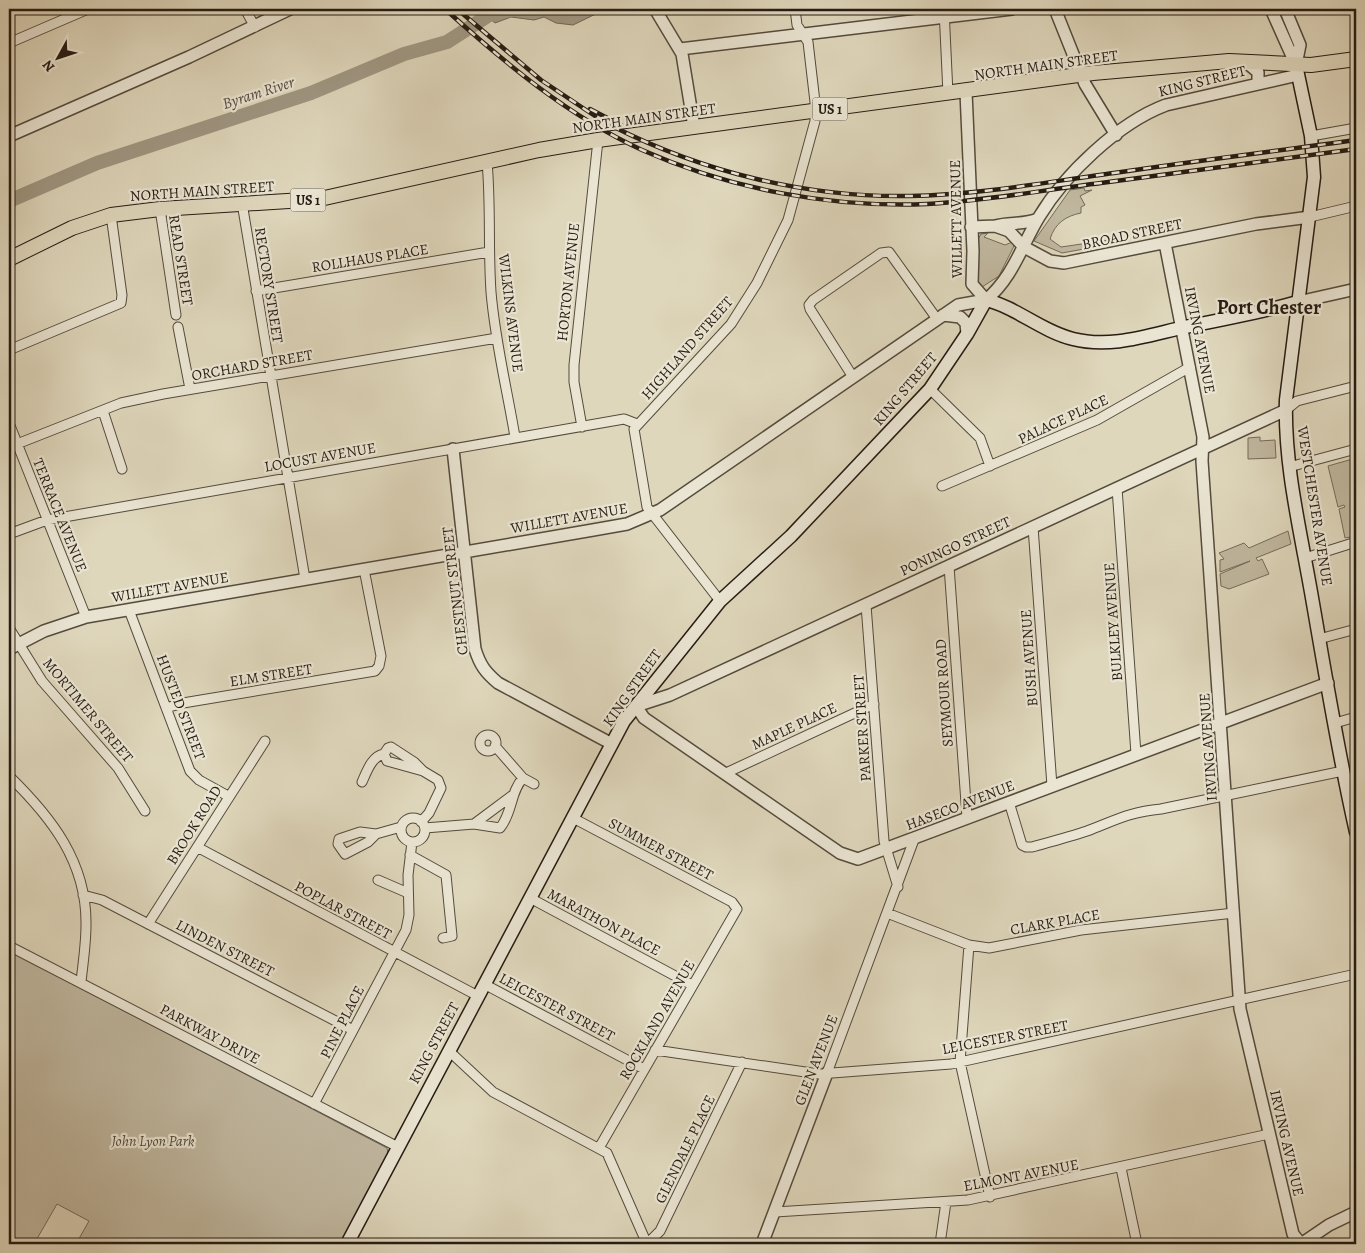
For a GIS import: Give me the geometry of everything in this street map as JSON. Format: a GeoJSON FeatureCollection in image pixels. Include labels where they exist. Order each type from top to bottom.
{"type":"FeatureCollection","features":[{"type":"Feature","properties":{"kind":"main road","name":"US 1"},"geometry":{"type":"LineString","coordinates":[[1297,70],[1356,59]]}},
{"type":"Feature","properties":{"kind":"main road","name":"NORTH MAIN STREET"},"geometry":{"type":"LineString","coordinates":[[9,259],[72,228],[111,215],[160,208],[331,197],[487,162],[598,140],[966,92],[1081,75],[1211,63],[1246,62],[1297,70]]}},
{"type":"Feature","properties":{"kind":"main road","name":"WESTCHESTER AVENUE"},"geometry":{"type":"LineString","coordinates":[[1297,70],[1311,136],[1314,176],[1286,410],[1289,467],[1343,771],[1353,803],[1356,832]]}},
{"type":"Feature","properties":{"kind":"main road"},"geometry":{"type":"LineString","coordinates":[[986,300],[1001,304],[1025,319],[1057,334],[1090,342],[1139,339],[1298,302]]}},
{"type":"Feature","properties":{"kind":"main road","name":"KING STREET"},"geometry":{"type":"LineString","coordinates":[[347,1244],[612,744],[636,706],[720,601],[791,536],[930,389],[967,334],[986,300]]}},
{"type":"Feature","properties":{"kind":"street"},"geometry":{"type":"LineString","coordinates":[[9,43],[88,9]]}},
{"type":"Feature","properties":{"kind":"street"},"geometry":{"type":"LineString","coordinates":[[245,9],[255,27]]}},
{"type":"Feature","properties":{"kind":"street"},"geometry":{"type":"LineString","coordinates":[[9,136],[255,27],[290,9]]}},
{"type":"Feature","properties":{"kind":"street"},"geometry":{"type":"LineString","coordinates":[[655,9],[680,50],[686,67],[694,127]]}},
{"type":"Feature","properties":{"kind":"street","name":"HIGHLAND STREET"},"geometry":{"type":"LineString","coordinates":[[637,424],[731,324],[757,282],[788,220],[815,121],[816,111],[808,42],[797,25],[795,9]]}},
{"type":"Feature","properties":{"kind":"street"},"geometry":{"type":"LineString","coordinates":[[680,50],[945,12],[983,14],[1012,9]]}},
{"type":"Feature","properties":{"kind":"street"},"geometry":{"type":"LineString","coordinates":[[1055,9],[1081,75],[1116,135]]}},
{"type":"Feature","properties":{"kind":"street","name":"WESTCHESTER AVENUE"},"geometry":{"type":"LineString","coordinates":[[1271,9],[1297,70]]}},
{"type":"Feature","properties":{"kind":"street","name":"WESTCHESTER AVENUE"},"geometry":{"type":"LineString","coordinates":[[1285,9],[1300,45],[1297,70]]}},
{"type":"Feature","properties":{"kind":"street"},"geometry":{"type":"LineString","coordinates":[[945,12],[948,94]]}},
{"type":"Feature","properties":{"kind":"street"},"geometry":{"type":"LineString","coordinates":[[1246,62],[1258,72],[1258,84]]}},
{"type":"Feature","properties":{"kind":"street","name":"KING STREET"},"geometry":{"type":"LineString","coordinates":[[986,300],[1000,288],[1038,219],[1068,178],[1116,135],[1151,111],[1166,105],[1258,84],[1297,70]]}},
{"type":"Feature","properties":{"kind":"street","name":"WILLETT AVENUE"},"geometry":{"type":"LineString","coordinates":[[966,92],[973,251],[972,284],[986,300]]}},
{"type":"Feature","properties":{"kind":"street"},"geometry":{"type":"LineString","coordinates":[[1311,136],[1356,128]]}},
{"type":"Feature","properties":{"kind":"street","name":"HORTON AVENUE"},"geometry":{"type":"LineString","coordinates":[[582,427],[574,382],[574,365],[598,140]]}},
{"type":"Feature","properties":{"kind":"street","name":"WILKINS AVENUE"},"geometry":{"type":"LineString","coordinates":[[487,162],[489,252],[497,338],[516,437]]}},
{"type":"Feature","properties":{"kind":"street","name":"RECTORY STREET"},"geometry":{"type":"LineString","coordinates":[[242,203],[305,579]]}},
{"type":"Feature","properties":{"kind":"street"},"geometry":{"type":"LineString","coordinates":[[1310,217],[1356,206]]}},
{"type":"Feature","properties":{"kind":"street","name":"READ STREET"},"geometry":{"type":"LineString","coordinates":[[160,208],[176,315]]}},
{"type":"Feature","properties":{"kind":"street"},"geometry":{"type":"LineString","coordinates":[[9,350],[121,303],[122,294],[111,215]]}},
{"type":"Feature","properties":{"kind":"street","name":"BROAD STREET"},"geometry":{"type":"LineString","coordinates":[[995,226],[1009,231],[1024,247],[1050,261],[1064,263],[1256,224],[1310,217]]}},
{"type":"Feature","properties":{"kind":"street"},"geometry":{"type":"LineString","coordinates":[[971,227],[1027,223],[1038,219]]}},
{"type":"Feature","properties":{"kind":"street","name":"IRVING AVENUE"},"geometry":{"type":"LineString","coordinates":[[1165,243],[1203,437],[1240,1001],[1293,1234],[1301,1244]]}},
{"type":"Feature","properties":{"kind":"street","name":"ROLLHAUS PLACE"},"geometry":{"type":"LineString","coordinates":[[256,291],[489,252]]}},
{"type":"Feature","properties":{"kind":"street"},"geometry":{"type":"LineString","coordinates":[[854,377],[809,305],[813,300],[881,253],[889,252],[940,317],[960,317],[966,324],[967,334]]}},
{"type":"Feature","properties":{"kind":"street"},"geometry":{"type":"LineString","coordinates":[[1298,302],[1356,289]]}},
{"type":"Feature","properties":{"kind":"street","name":"WILLETT AVENUE"},"geometry":{"type":"LineString","coordinates":[[13,647],[61,624],[86,617],[627,524],[652,515],[958,304],[986,300]]}},
{"type":"Feature","properties":{"kind":"street"},"geometry":{"type":"LineString","coordinates":[[178,327],[190,389]]}},
{"type":"Feature","properties":{"kind":"street","name":"ORCHARD STREET"},"geometry":{"type":"LineString","coordinates":[[17,444],[121,403],[270,375],[497,338]]}},
{"type":"Feature","properties":{"kind":"street","name":"PALACE PLACE"},"geometry":{"type":"LineString","coordinates":[[942,486],[1097,420],[1190,367]]}},
{"type":"Feature","properties":{"kind":"street"},"geometry":{"type":"LineString","coordinates":[[1286,410],[1297,401],[1356,386]]}},
{"type":"Feature","properties":{"kind":"street"},"geometry":{"type":"LineString","coordinates":[[930,389],[980,438],[990,466]]}},
{"type":"Feature","properties":{"kind":"street","name":"PONINGO STREET"},"geometry":{"type":"LineString","coordinates":[[636,706],[670,695],[1286,410]]}},
{"type":"Feature","properties":{"kind":"street"},"geometry":{"type":"LineString","coordinates":[[102,411],[122,469]]}},
{"type":"Feature","properties":{"kind":"street","name":"LOCUST AVENUE"},"geometry":{"type":"LineString","coordinates":[[9,534],[48,520],[582,427],[624,418],[637,424]]}},
{"type":"Feature","properties":{"kind":"street","name":"TERRACE AVENUE"},"geometry":{"type":"LineString","coordinates":[[9,423],[86,617]]}},
{"type":"Feature","properties":{"kind":"street"},"geometry":{"type":"LineString","coordinates":[[637,424],[634,429],[635,438],[647,507],[720,601]]}},
{"type":"Feature","properties":{"kind":"street","name":"CHESTNUT STREET"},"geometry":{"type":"LineString","coordinates":[[454,448],[464,552],[479,663],[498,683],[612,744]]}},
{"type":"Feature","properties":{"kind":"street"},"geometry":{"type":"LineString","coordinates":[[1289,467],[1356,450]]}},
{"type":"Feature","properties":{"kind":"street","name":"BULKLEY AVENUE"},"geometry":{"type":"LineString","coordinates":[[1116,488],[1136,754]]}},
{"type":"Feature","properties":{"kind":"street","name":"BUSH AVENUE"},"geometry":{"type":"LineString","coordinates":[[1033,527],[1052,786]]}},
{"type":"Feature","properties":{"kind":"street"},"geometry":{"type":"LineString","coordinates":[[1305,558],[1356,542]]}},
{"type":"Feature","properties":{"kind":"street","name":"SEYMOUR ROAD"},"geometry":{"type":"LineString","coordinates":[[949,566],[967,818]]}},
{"type":"Feature","properties":{"kind":"street","name":"ELM STREET"},"geometry":{"type":"LineString","coordinates":[[166,708],[182,703],[371,672],[378,668],[381,656],[364,569]]}},
{"type":"Feature","properties":{"kind":"street","name":"PARKER STREET"},"geometry":{"type":"LineString","coordinates":[[866,604],[886,849]]}},
{"type":"Feature","properties":{"kind":"street","name":"HUSTED STREET"},"geometry":{"type":"LineString","coordinates":[[129,610],[190,771],[199,780],[228,796]]}},
{"type":"Feature","properties":{"kind":"street","name":"MORTIMER STREET"},"geometry":{"type":"LineString","coordinates":[[9,628],[13,647],[118,768],[145,811]]}},
{"type":"Feature","properties":{"kind":"street"},"geometry":{"type":"LineString","coordinates":[[1319,639],[1356,629]]}},
{"type":"Feature","properties":{"kind":"street","name":"HASECO AVENUE"},"geometry":{"type":"LineString","coordinates":[[636,706],[644,718],[851,858],[858,859],[1328,683]]}},
{"type":"Feature","properties":{"kind":"street","name":"MAPLE PLACE"},"geometry":{"type":"LineString","coordinates":[[726,773],[874,704]]}},
{"type":"Feature","properties":{"kind":"street"},"geometry":{"type":"LineString","coordinates":[[1335,722],[1356,716]]}},
{"type":"Feature","properties":{"kind":"street","name":"BROOK ROAD"},"geometry":{"type":"LineString","coordinates":[[148,924],[228,796],[265,741]]}},
{"type":"Feature","properties":{"kind":"street"},"geometry":{"type":"LineString","coordinates":[[494,746],[523,778],[534,784]]}},
{"type":"Feature","properties":{"kind":"street"},"geometry":{"type":"LineString","coordinates":[[362,782],[377,755],[384,754],[387,761],[423,771],[438,780],[441,788],[423,825],[421,839],[412,842],[404,838],[401,828]]}},
{"type":"Feature","properties":{"kind":"street"},"geometry":{"type":"LineString","coordinates":[[1009,802],[1022,844],[1026,847],[1079,834],[1117,817],[1343,771]]}},
{"type":"Feature","properties":{"kind":"street"},"geometry":{"type":"LineString","coordinates":[[9,776],[37,804],[59,833],[72,858],[83,895],[86,924],[81,982]]}},
{"type":"Feature","properties":{"kind":"street"},"geometry":{"type":"LineString","coordinates":[[474,824],[513,795],[523,778]]}},
{"type":"Feature","properties":{"kind":"street"},"geometry":{"type":"LineString","coordinates":[[376,834],[401,828],[409,819],[423,825],[474,824],[500,828],[512,807],[513,795]]}},
{"type":"Feature","properties":{"kind":"street","name":"SUMMER STREET"},"geometry":{"type":"LineString","coordinates":[[573,818],[736,905]]}},
{"type":"Feature","properties":{"kind":"street","name":"GLEN AVENUE"},"geometry":{"type":"LineString","coordinates":[[762,1244],[915,838]]}},
{"type":"Feature","properties":{"kind":"street","name":"PINE PLACE"},"geometry":{"type":"LineString","coordinates":[[314,1104],[408,922],[412,842]]}},
{"type":"Feature","properties":{"kind":"street","name":"POPLAR STREET"},"geometry":{"type":"LineString","coordinates":[[197,847],[478,996]]}},
{"type":"Feature","properties":{"kind":"street"},"geometry":{"type":"LineString","coordinates":[[886,849],[898,887]]}},
{"type":"Feature","properties":{"kind":"street"},"geometry":{"type":"LineString","coordinates":[[410,855],[446,875],[452,936],[443,938]]}},
{"type":"Feature","properties":{"kind":"street"},"geometry":{"type":"LineString","coordinates":[[378,880],[408,893]]}},
{"type":"Feature","properties":{"kind":"street","name":"LINDEN STREET"},"geometry":{"type":"LineString","coordinates":[[83,895],[102,900],[353,1030]]}},
{"type":"Feature","properties":{"kind":"street","name":"MARATHON PLACE"},"geometry":{"type":"LineString","coordinates":[[530,898],[692,985]]}},
{"type":"Feature","properties":{"kind":"street","name":"ROCKLAND AVENUE"},"geometry":{"type":"LineString","coordinates":[[598,1148],[735,914],[736,905]]}},
{"type":"Feature","properties":{"kind":"street","name":"CLARK PLACE"},"geometry":{"type":"LineString","coordinates":[[887,913],[969,945],[989,948],[1081,930],[1234,913]]}},
{"type":"Feature","properties":{"kind":"street"},"geometry":{"type":"LineString","coordinates":[[969,945],[960,1062],[990,1197]]}},
{"type":"Feature","properties":{"kind":"street","name":"PARKWAY DRIVE"},"geometry":{"type":"LineString","coordinates":[[9,946],[398,1147]]}},
{"type":"Feature","properties":{"kind":"street","name":"LEICESTER STREET"},"geometry":{"type":"LineString","coordinates":[[655,1050],[819,1074],[960,1062],[1356,974]]}},
{"type":"Feature","properties":{"kind":"street","name":"LEICESTER STREET"},"geometry":{"type":"LineString","coordinates":[[484,984],[644,1069]]}},
{"type":"Feature","properties":{"kind":"street"},"geometry":{"type":"LineString","coordinates":[[448,1051],[493,1092],[607,1153],[647,1244]]}},
{"type":"Feature","properties":{"kind":"street","name":"GLENDALE PLACE"},"geometry":{"type":"LineString","coordinates":[[647,1244],[660,1231],[742,1062]]}},
{"type":"Feature","properties":{"kind":"street","name":"ELMONT AVENUE"},"geometry":{"type":"LineString","coordinates":[[774,1212],[946,1202],[990,1197],[1269,1134]]}},
{"type":"Feature","properties":{"kind":"street"},"geometry":{"type":"LineString","coordinates":[[1121,1168],[1137,1244]]}},
{"type":"Feature","properties":{"kind":"street"},"geometry":{"type":"LineString","coordinates":[[940,1244],[946,1202]]}},
{"type":"Feature","properties":{"kind":"street"},"geometry":{"type":"LineString","coordinates":[[1301,1244],[1328,1225],[1356,1212]]}},
{"type":"Feature","properties":{"kind":"green space"},"geometry":{"type":"Polygon","coordinates":[[[1084,188],[1085,191],[1092,190],[1080,196],[1085,205],[1081,207],[1081,213],[1062,221],[1052,233],[1050,239],[1061,247],[1116,239],[1117,243],[1062,253],[1034,241],[1070,190],[1084,188]]]}},
{"type":"Feature","properties":{"kind":"green space"},"geometry":{"type":"Polygon","coordinates":[[[988,233],[984,237],[1005,245],[1012,242],[1014,246],[999,276],[982,287],[977,287],[977,241],[981,234],[988,233]]]}},
{"type":"Feature","properties":{"kind":"green space"},"geometry":{"type":"Polygon","coordinates":[[[1260,437],[1260,441],[1275,440],[1276,458],[1248,459],[1248,438],[1260,437]]]}},
{"type":"Feature","properties":{"kind":"green space"},"geometry":{"type":"Polygon","coordinates":[[[1356,458],[1356,536],[1345,538],[1339,509],[1345,507],[1344,505],[1338,507],[1328,466],[1356,458]]]}},
{"type":"Feature","properties":{"kind":"green space"},"geometry":{"type":"Polygon","coordinates":[[[1288,531],[1291,544],[1256,558],[1258,561],[1262,559],[1269,574],[1229,589],[1221,586],[1220,574],[1250,561],[1220,572],[1220,560],[1224,559],[1219,553],[1244,543],[1249,548],[1288,531]]]}},
{"type":"Feature","properties":{"kind":"green space","name":"John Lyon Park"},"geometry":{"type":"Polygon","coordinates":[[[9,951],[387,1148],[388,1153],[341,1244],[76,1244],[89,1221],[57,1204],[34,1244],[9,1244],[9,951]]]}},
{"type":"Feature","properties":{"kind":"shaded area"},"geometry":{"type":"Polygon","coordinates":[[[482,9],[606,9],[573,25],[556,23],[544,17],[534,20],[511,17],[495,23],[481,11],[482,9]]]}},
{"type":"Feature","properties":{"kind":"waterway","name":"Byram River"},"geometry":{"type":"LineString","coordinates":[[9,201],[97,163],[311,93],[404,54],[447,42],[489,15],[514,9]]}},
{"type":"Feature","properties":{"kind":"railway"},"geometry":{"type":"LineString","coordinates":[[445,9],[514,68],[563,105],[588,121],[642,150],[676,164],[745,185],[817,199],[854,203],[949,203],[1356,149]]}},
{"type":"Feature","properties":{"kind":"railway"},"geometry":{"type":"LineString","coordinates":[[457,9],[541,80],[595,116]]}},
{"type":"Feature","properties":{"kind":"railway"},"geometry":{"type":"LineString","coordinates":[[590,109],[621,125]]}},
{"type":"Feature","properties":{"kind":"railway"},"geometry":{"type":"LineString","coordinates":[[612,126],[682,157],[756,179],[794,187],[833,192],[910,196],[987,191],[1356,140]]}},
{"type":"Feature","properties":{"kind":"district","name":"Port Chester"},"geometry":{"type":"Point","coordinates":[1269,307]}}]}
